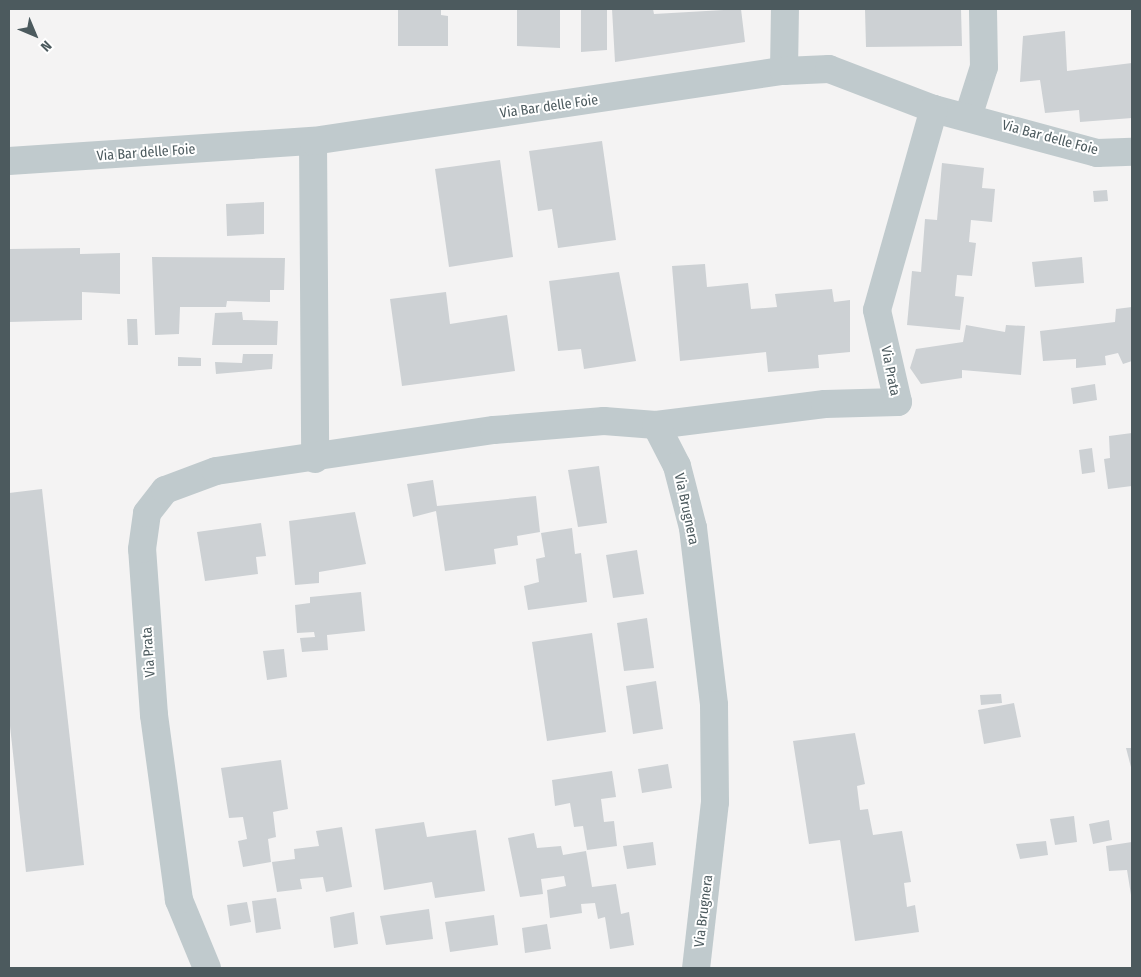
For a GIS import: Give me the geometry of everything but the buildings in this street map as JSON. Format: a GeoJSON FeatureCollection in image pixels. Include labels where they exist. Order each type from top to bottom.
{"type":"FeatureCollection","features":[{"type":"Feature","properties":{"kind":"street"},"geometry":{"type":"LineString","coordinates":[[784,71],[785,9]]}},
{"type":"Feature","properties":{"kind":"street"},"geometry":{"type":"LineString","coordinates":[[968,117],[984,67],[983,9]]}},
{"type":"Feature","properties":{"kind":"street","name":"Via Bar delle Foie"},"geometry":{"type":"LineString","coordinates":[[9,161],[313,141],[784,71],[828,69],[934,109],[1097,153],[1132,152]]}},
{"type":"Feature","properties":{"kind":"street","name":"Via Prata"},"geometry":{"type":"LineString","coordinates":[[656,425],[825,404],[898,402],[877,310],[934,109]]}},
{"type":"Feature","properties":{"kind":"street"},"geometry":{"type":"LineString","coordinates":[[313,141],[315,459],[494,430],[604,421],[656,425]]}},
{"type":"Feature","properties":{"kind":"street","name":"Via Brugnera"},"geometry":{"type":"LineString","coordinates":[[656,425],[677,466],[692,528],[714,706],[716,802],[696,968]]}},
{"type":"Feature","properties":{"kind":"street","name":"Via Prata"},"geometry":{"type":"LineString","coordinates":[[207,968],[179,900],[155,725],[142,549],[147,513],[165,490],[216,471],[315,459]]}}]}
